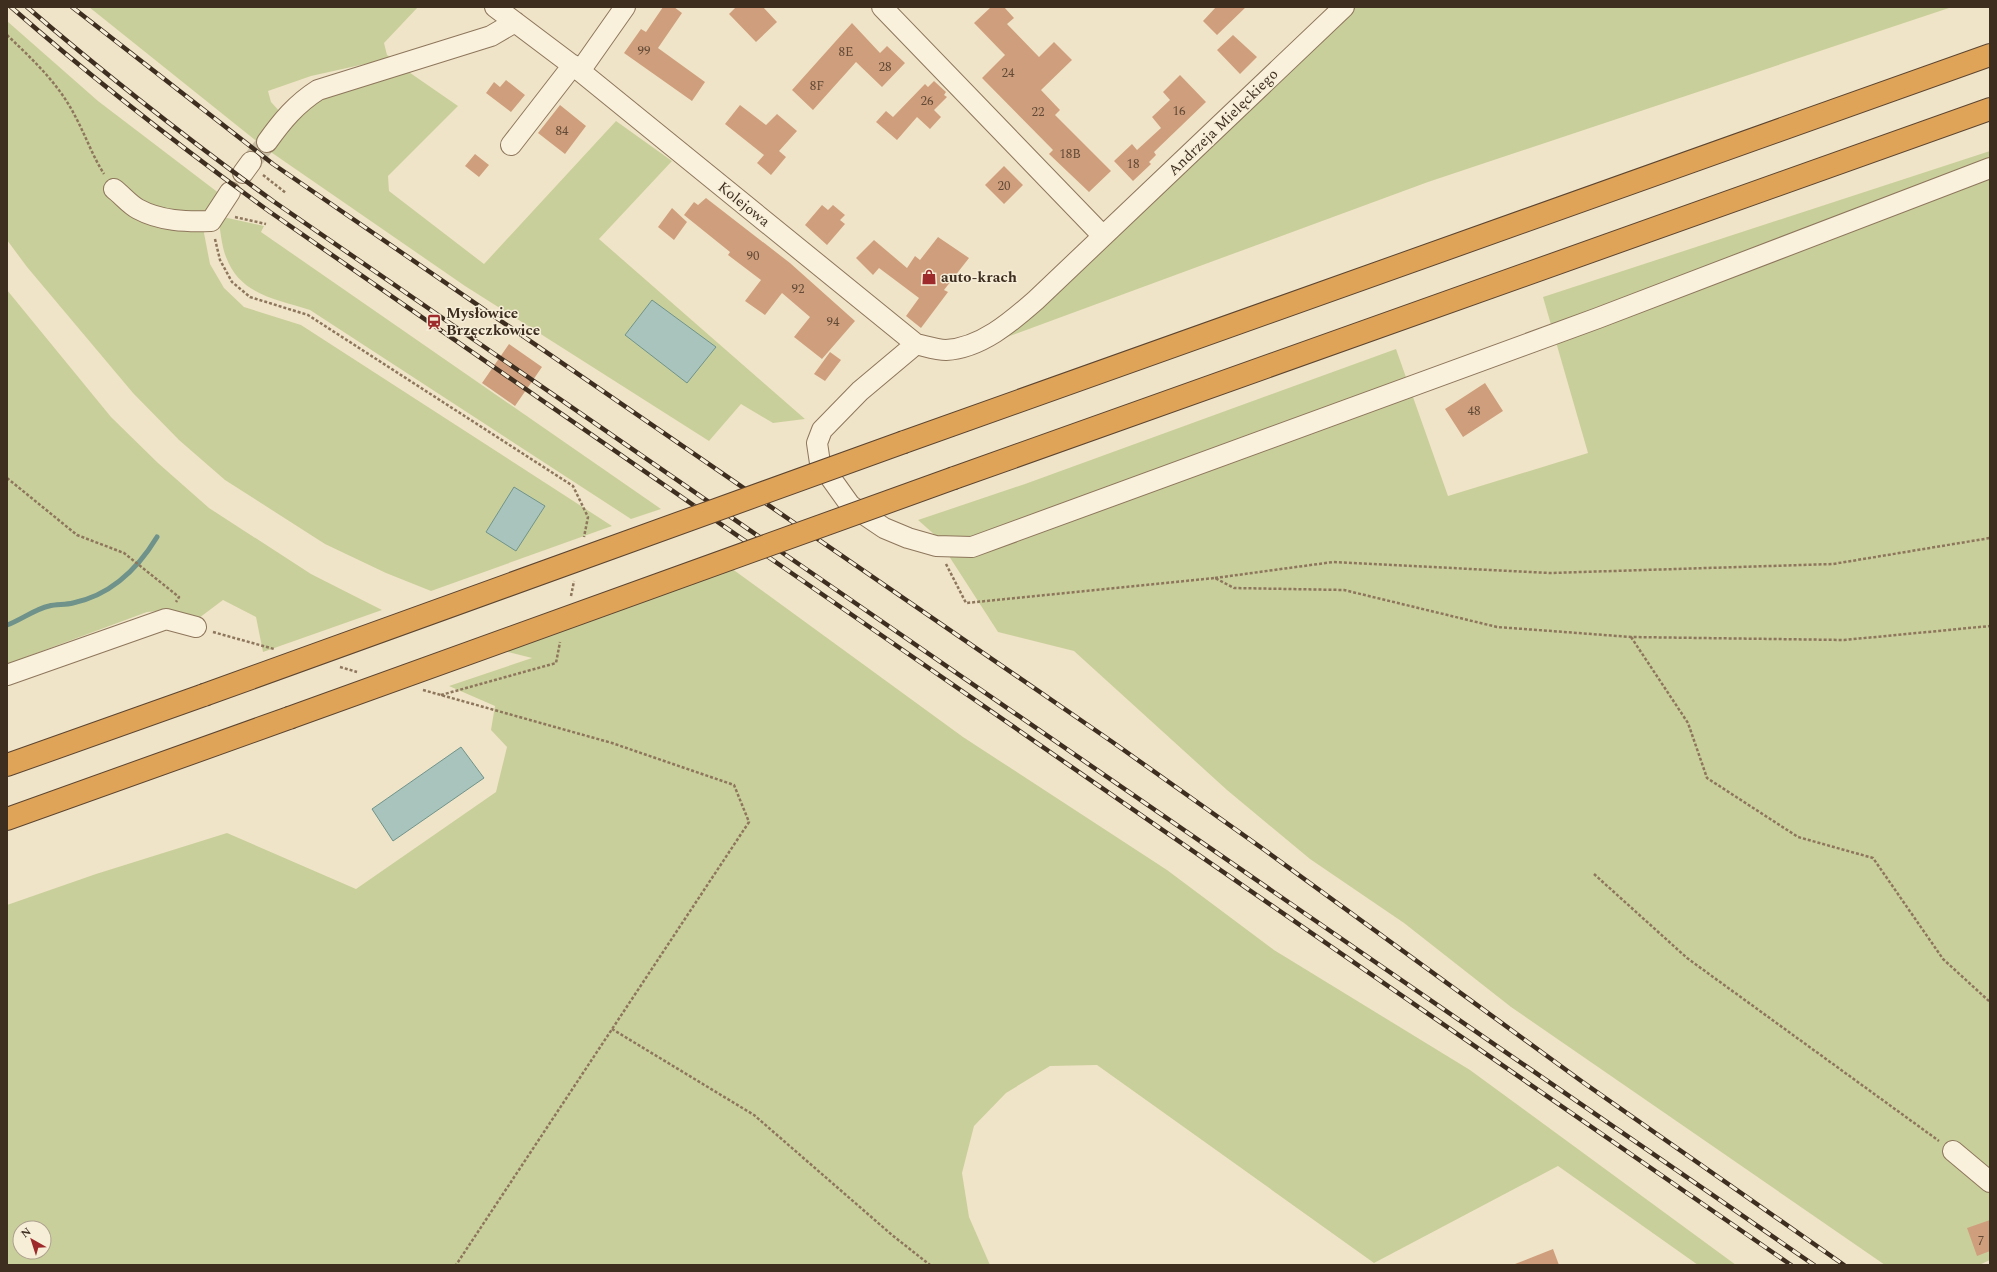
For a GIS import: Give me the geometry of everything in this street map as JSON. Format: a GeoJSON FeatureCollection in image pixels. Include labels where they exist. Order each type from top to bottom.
{"type":"FeatureCollection","features":[{"type":"Feature","properties":{"kind":"highway"},"geometry":{"type":"LineString","coordinates":[[7,765],[904,442],[1990,55]]}},
{"type":"Feature","properties":{"kind":"highway"},"geometry":{"type":"LineString","coordinates":[[7,819],[954,478],[1990,109]]}},
{"type":"Feature","properties":{"kind":"street","name":"Kolejowa"},"geometry":{"type":"LineString","coordinates":[[495,7],[576,68],[916,344]]}},
{"type":"Feature","properties":{"kind":"street"},"geometry":{"type":"LineString","coordinates":[[511,145],[625,7]]}},
{"type":"Feature","properties":{"kind":"street"},"geometry":{"type":"LineString","coordinates":[[882,7],[1096,231],[1103,236]]}},
{"type":"Feature","properties":{"kind":"street","name":"Andrzeja Mielęckiego"},"geometry":{"type":"LineString","coordinates":[[916,344],[946,350],[975,343],[1013,320],[1036,300],[1344,7]]}},
{"type":"Feature","properties":{"kind":"street"},"geometry":{"type":"LineString","coordinates":[[267,142],[296,106],[318,90],[491,36],[515,22]]}},
{"type":"Feature","properties":{"kind":"street"},"geometry":{"type":"LineString","coordinates":[[916,344],[837,412],[822,430],[817,443],[820,463],[850,504],[884,528],[908,538],[936,546],[972,548],[1598,318],[1990,168]]}},
{"type":"Feature","properties":{"kind":"street"},"geometry":{"type":"LineString","coordinates":[[114,189],[138,209],[166,219],[188,222],[211,221],[230,192]]}},
{"type":"Feature","properties":{"kind":"street"},"geometry":{"type":"LineString","coordinates":[[7,675],[166,619],[196,627]]}},
{"type":"Feature","properties":{"kind":"street"},"geometry":{"type":"LineString","coordinates":[[1953,1151],[1990,1182]]}},
{"type":"Feature","properties":{"kind":"path"},"geometry":{"type":"LineString","coordinates":[[7,35],[55,84],[74,114],[96,162],[114,189]]}},
{"type":"Feature","properties":{"kind":"path"},"geometry":{"type":"LineString","coordinates":[[248,167],[286,193]]}},
{"type":"Feature","properties":{"kind":"path"},"geometry":{"type":"LineString","coordinates":[[233,216],[266,224]]}},
{"type":"Feature","properties":{"kind":"path"},"geometry":{"type":"LineString","coordinates":[[211,221],[220,260],[232,282],[250,297],[308,315],[573,486],[588,517]]}},
{"type":"Feature","properties":{"kind":"path"},"geometry":{"type":"LineString","coordinates":[[7,478],[77,536],[124,553],[179,597],[166,619]]}},
{"type":"Feature","properties":{"kind":"path"},"geometry":{"type":"LineString","coordinates":[[936,546],[966,603],[1215,578],[1333,562],[1550,573],[1833,564],[1990,538]]}},
{"type":"Feature","properties":{"kind":"path"},"geometry":{"type":"LineString","coordinates":[[1215,578],[1234,588],[1344,590],[1497,627],[1631,637],[1844,640],[1990,626]]}},
{"type":"Feature","properties":{"kind":"path"},"geometry":{"type":"LineString","coordinates":[[1631,637],[1688,722],[1707,778],[1798,837],[1873,858],[1943,959],[1990,1002]]}},
{"type":"Feature","properties":{"kind":"path"},"geometry":{"type":"LineString","coordinates":[[440,695],[612,743],[734,785],[749,822],[456,1265]]}},
{"type":"Feature","properties":{"kind":"path"},"geometry":{"type":"LineString","coordinates":[[1594,874],[1687,958],[1953,1151]]}},
{"type":"Feature","properties":{"kind":"path"},"geometry":{"type":"LineString","coordinates":[[612,1029],[754,1115],[892,1235],[930,1265]]}},
{"type":"Feature","properties":{"kind":"green space"},"geometry":{"type":"Polygon","coordinates":[[[89,7],[418,7],[384,43],[387,55],[392,58],[311,76],[268,91],[271,102],[282,114],[302,103],[403,68],[458,106],[388,176],[389,191],[484,264],[616,121],[672,161],[599,239],[805,419],[773,423],[741,404],[709,441],[465,286],[265,148],[89,7]]]}},
{"type":"Feature","properties":{"kind":"green space"},"geometry":{"type":"Polygon","coordinates":[[[1355,7],[1952,7],[1428,182],[1007,337],[1355,7]]]}},
{"type":"Feature","properties":{"kind":"green space"},"geometry":{"type":"Polygon","coordinates":[[[7,21],[98,101],[220,194],[205,211],[204,233],[210,264],[224,288],[244,307],[301,325],[612,526],[431,591],[386,573],[325,544],[225,480],[179,440],[133,393],[27,267],[7,240],[7,21]]]}},
{"type":"Feature","properties":{"kind":"green space"},"geometry":{"type":"Polygon","coordinates":[[[1990,151],[1990,1260],[1979,1265],[1885,1265],[1511,1007],[1404,923],[1310,859],[1227,790],[1074,651],[998,632],[936,536],[918,520],[1025,484],[1396,349],[1448,496],[1588,453],[1543,297],[1990,151]]]}},
{"type":"Feature","properties":{"kind":"green space"},"geometry":{"type":"Polygon","coordinates":[[[223,217],[264,226],[261,232],[661,509],[631,519],[310,310],[260,294],[250,288],[240,280],[232,270],[226,257],[219,224],[223,217]]]}},
{"type":"Feature","properties":{"kind":"green space"},"geometry":{"type":"Polygon","coordinates":[[[7,290],[111,417],[158,463],[209,508],[311,574],[382,610],[263,652],[256,617],[223,600],[199,618],[172,610],[147,612],[7,664],[7,290]]]}},
{"type":"Feature","properties":{"kind":"green space"},"geometry":{"type":"Polygon","coordinates":[[[731,568],[963,737],[1167,870],[1274,950],[1470,1070],[1736,1265],[1698,1265],[1558,1166],[1374,1263],[1097,1065],[1050,1066],[1006,1093],[974,1126],[962,1173],[969,1217],[990,1265],[7,1265],[7,905],[96,874],[227,833],[356,889],[496,792],[507,747],[491,730],[495,706],[449,686],[532,658],[504,651],[731,568]]]}},
{"type":"Feature","properties":{"kind":"water"},"geometry":{"type":"Polygon","coordinates":[[[652,300],[716,347],[687,383],[625,335],[652,300]]]}},
{"type":"Feature","properties":{"kind":"water"},"geometry":{"type":"Polygon","coordinates":[[[514,487],[545,506],[516,551],[486,532],[514,487]]]}},
{"type":"Feature","properties":{"kind":"water"},"geometry":{"type":"Polygon","coordinates":[[[461,747],[484,778],[393,841],[372,809],[461,747]]]}},
{"type":"Feature","properties":{"kind":"building"},"geometry":{"type":"Polygon","coordinates":[[[663,7],[674,7],[682,13],[658,48],[705,82],[692,101],[624,53],[641,29],[646,32],[663,7]]]}},
{"type":"Feature","properties":{"kind":"building"},"geometry":{"type":"Polygon","coordinates":[[[736,7],[763,7],[777,22],[756,42],[729,14],[736,7]]]}},
{"type":"Feature","properties":{"kind":"building"},"geometry":{"type":"Polygon","coordinates":[[[991,7],[1004,7],[1014,18],[1007,24],[1039,57],[1054,42],[1072,60],[1041,90],[1060,110],[1055,115],[1111,171],[1089,192],[1049,154],[1053,150],[982,78],[1005,55],[974,23],[991,7]]]}},
{"type":"Feature","properties":{"kind":"building"},"geometry":{"type":"Polygon","coordinates":[[[1216,7],[1246,7],[1217,35],[1203,21],[1216,7]]]}},
{"type":"Feature","properties":{"kind":"building"},"geometry":{"type":"Polygon","coordinates":[[[852,23],[880,53],[887,46],[905,63],[882,87],[856,62],[813,110],[792,90],[852,23]]]}},
{"type":"Feature","properties":{"kind":"building"},"geometry":{"type":"Polygon","coordinates":[[[1233,35],[1257,57],[1240,74],[1217,50],[1233,35]]]}},
{"type":"Feature","properties":{"kind":"building"},"geometry":{"type":"Polygon","coordinates":[[[1180,75],[1206,102],[1154,152],[1156,155],[1149,162],[1151,164],[1133,181],[1114,161],[1132,144],[1137,150],[1161,128],[1152,117],[1170,100],[1163,92],[1180,75]]]}},
{"type":"Feature","properties":{"kind":"building"},"geometry":{"type":"Polygon","coordinates":[[[506,80],[525,95],[511,112],[486,93],[494,82],[500,87],[506,80]]]}},
{"type":"Feature","properties":{"kind":"building"},"geometry":{"type":"Polygon","coordinates":[[[934,81],[946,92],[944,95],[947,97],[934,110],[941,117],[930,129],[917,117],[897,140],[876,122],[886,111],[893,117],[925,84],[928,87],[934,81]]]}},
{"type":"Feature","properties":{"kind":"building"},"geometry":{"type":"Polygon","coordinates":[[[560,105],[586,126],[565,154],[538,133],[560,105]]]}},
{"type":"Feature","properties":{"kind":"building"},"geometry":{"type":"Polygon","coordinates":[[[740,105],[766,125],[777,114],[797,131],[779,151],[786,157],[771,175],[757,163],[764,155],[725,124],[740,105]]]}},
{"type":"Feature","properties":{"kind":"building"},"geometry":{"type":"Polygon","coordinates":[[[475,154],[489,165],[479,177],[465,166],[475,154]]]}},
{"type":"Feature","properties":{"kind":"building"},"geometry":{"type":"Polygon","coordinates":[[[1004,166],[1023,185],[1004,204],[985,185],[1004,166]]]}},
{"type":"Feature","properties":{"kind":"building"},"geometry":{"type":"Polygon","coordinates":[[[706,198],[790,263],[855,321],[822,359],[794,337],[810,317],[782,293],[765,315],[745,301],[761,280],[728,255],[730,252],[684,215],[694,202],[698,205],[706,198]]]}},
{"type":"Feature","properties":{"kind":"building"},"geometry":{"type":"Polygon","coordinates":[[[822,205],[828,210],[833,205],[845,215],[840,220],[845,224],[827,245],[805,225],[822,205]]]}},
{"type":"Feature","properties":{"kind":"building"},"geometry":{"type":"Polygon","coordinates":[[[672,208],[687,222],[674,240],[658,227],[672,208]]]}},
{"type":"Feature","properties":{"kind":"building","name":"auto-krach"},"geometry":{"type":"Polygon","coordinates":[[[938,237],[969,258],[944,290],[948,292],[921,328],[906,316],[919,298],[879,268],[873,275],[856,258],[874,240],[907,268],[915,256],[920,260],[938,237]]]}},
{"type":"Feature","properties":{"kind":"building"},"geometry":{"type":"Polygon","coordinates":[[[509,344],[542,367],[515,406],[482,383],[509,344]]]}},
{"type":"Feature","properties":{"kind":"building"},"geometry":{"type":"Polygon","coordinates":[[[830,352],[841,360],[825,381],[814,374],[830,352]]]}},
{"type":"Feature","properties":{"kind":"building"},"geometry":{"type":"Polygon","coordinates":[[[1485,383],[1503,411],[1463,437],[1445,409],[1485,383]]]}},
{"type":"Feature","properties":{"kind":"building"},"geometry":{"type":"Polygon","coordinates":[[[1990,1220],[1990,1251],[1977,1256],[1967,1228],[1990,1220]]]}},
{"type":"Feature","properties":{"kind":"building"},"geometry":{"type":"Polygon","coordinates":[[[1553,1249],[1559,1265],[1515,1265],[1515,1264],[1553,1249]]]}},
{"type":"Feature","properties":{"kind":"waterway"},"geometry":{"type":"LineString","coordinates":[[7,625],[44,607],[70,604],[87,599],[111,587],[132,570],[157,537]]}},
{"type":"Feature","properties":{"kind":"tunnel"},"geometry":{"type":"LineString","coordinates":[[251,162],[267,142]]}},
{"type":"Feature","properties":{"kind":"railway"},"geometry":{"type":"LineString","coordinates":[[11,7],[74,61],[138,112],[270,212],[1791,1265]]}},
{"type":"Feature","properties":{"kind":"railway"},"geometry":{"type":"LineString","coordinates":[[27,7],[148,107],[273,201],[1814,1265]]}},
{"type":"Feature","properties":{"kind":"railway"},"geometry":{"type":"LineString","coordinates":[[72,7],[273,164],[1111,741],[1266,851],[1584,1083],[1844,1265]]}},
{"type":"Feature","properties":{"kind":"place","name":"auto-krach"},"geometry":{"type":"Point","coordinates":[929,277]}},
{"type":"Feature","properties":{"kind":"place","name":"Mysłowice Brzęczkowice"},"geometry":{"type":"Point","coordinates":[434,322]}}]}
